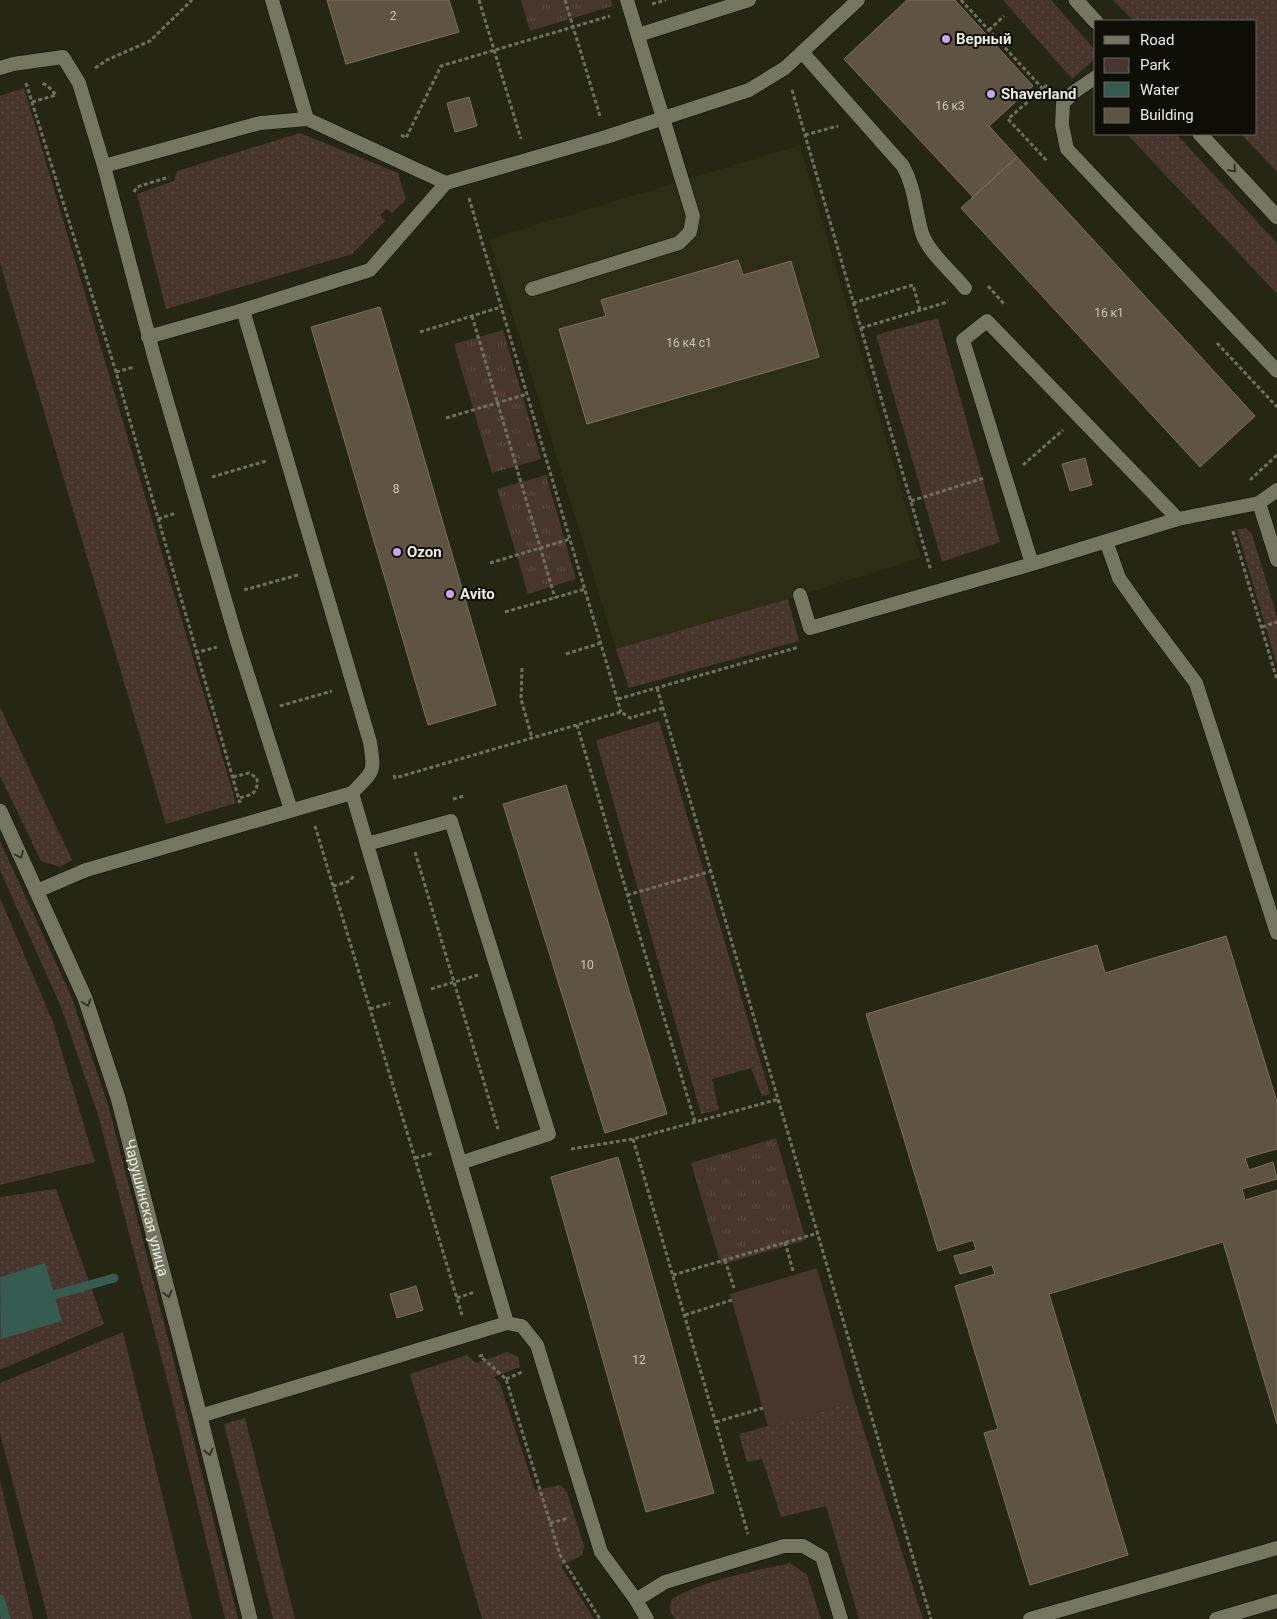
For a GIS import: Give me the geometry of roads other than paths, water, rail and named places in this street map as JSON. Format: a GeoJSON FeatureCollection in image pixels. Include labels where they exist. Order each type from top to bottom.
{"type":"FeatureCollection","features":[{"type":"Feature","properties":{"kind":"street"},"geometry":{"type":"LineString","coordinates":[[1076,0],[1094,20]]}},
{"type":"Feature","properties":{"kind":"street"},"geometry":{"type":"LineString","coordinates":[[1201,135],[1277,217]]}},
{"type":"Feature","properties":{"kind":"street","name":"Чарушинская улица"},"geometry":{"type":"LineString","coordinates":[[0,811],[86,998],[118,1098],[250,1619]]}},
{"type":"Feature","properties":{"kind":"lane"},"geometry":{"type":"LineString","coordinates":[[272,0],[307,119]]}},
{"type":"Feature","properties":{"kind":"lane"},"geometry":{"type":"LineString","coordinates":[[532,289],[679,243],[690,232],[693,216],[627,0]]}},
{"type":"Feature","properties":{"kind":"lane"},"geometry":{"type":"LineString","coordinates":[[638,35],[749,0]]}},
{"type":"Feature","properties":{"kind":"lane"},"geometry":{"type":"LineString","coordinates":[[148,337],[243,310],[370,270],[446,183],[527,160],[749,90],[785,68],[858,0]]}},
{"type":"Feature","properties":{"kind":"lane"},"geometry":{"type":"LineString","coordinates":[[802,52],[903,166],[910,180],[922,234],[930,248],[965,288]]}},
{"type":"Feature","properties":{"kind":"lane"},"geometry":{"type":"LineString","coordinates":[[0,68],[13,64],[63,57],[79,83],[104,166],[148,337],[237,641],[291,810]]}},
{"type":"Feature","properties":{"kind":"lane"},"geometry":{"type":"LineString","coordinates":[[1094,78],[1074,92],[1063,103],[1062,124],[1067,149],[1277,371]]}},
{"type":"Feature","properties":{"kind":"lane"},"geometry":{"type":"LineString","coordinates":[[104,166],[260,123],[307,119],[446,183]]}},
{"type":"Feature","properties":{"kind":"lane"},"geometry":{"type":"LineString","coordinates":[[37,891],[86,870],[352,793],[371,773],[374,766],[370,742],[243,310]]}},
{"type":"Feature","properties":{"kind":"lane"},"geometry":{"type":"LineString","coordinates":[[1032,564],[963,340],[987,321],[1178,519]]}},
{"type":"Feature","properties":{"kind":"lane"},"geometry":{"type":"LineString","coordinates":[[800,595],[810,628],[1032,564],[1178,519],[1260,503],[1277,490]]}},
{"type":"Feature","properties":{"kind":"lane"},"geometry":{"type":"LineString","coordinates":[[1260,503],[1277,560]]}},
{"type":"Feature","properties":{"kind":"lane"},"geometry":{"type":"LineString","coordinates":[[1106,541],[1120,578],[1196,684],[1277,933]]}},
{"type":"Feature","properties":{"kind":"lane"},"geometry":{"type":"LineString","coordinates":[[352,793],[507,1323]]}},
{"type":"Feature","properties":{"kind":"lane"},"geometry":{"type":"LineString","coordinates":[[368,844],[451,821],[549,1134],[460,1163]]}},
{"type":"Feature","properties":{"kind":"lane"},"geometry":{"type":"LineString","coordinates":[[200,1416],[507,1323],[522,1326],[537,1345],[601,1552],[636,1600],[647,1619]]}},
{"type":"Feature","properties":{"kind":"lane"},"geometry":{"type":"LineString","coordinates":[[636,1600],[665,1582],[784,1546],[803,1546],[822,1557],[841,1619]]}},
{"type":"Feature","properties":{"kind":"lane"},"geometry":{"type":"LineString","coordinates":[[1030,1619],[1277,1548]]}},
{"type":"Feature","properties":{"kind":"lane"},"geometry":{"type":"LineString","coordinates":[[1216,1619],[1277,1601]]}},
{"type":"Feature","properties":{"kind":"water"},"geometry":{"type":"Polygon","coordinates":[[[45,1263],[62,1321],[1,1339],[0,1277],[45,1263]]]}},
{"type":"Feature","properties":{"kind":"waterway"},"geometry":{"type":"LineString","coordinates":[[54,1295],[114,1278]]}},
{"type":"Feature","properties":{"kind":"waterway"},"geometry":{"type":"LineString","coordinates":[[0,1599],[6,1619]]}},
{"type":"Feature","properties":{"kind":"place","name":"Верный"},"geometry":{"type":"Point","coordinates":[946,39]}},
{"type":"Feature","properties":{"kind":"place","name":"Shaverland"},"geometry":{"type":"Point","coordinates":[991,94]}},
{"type":"Feature","properties":{"kind":"place","name":"Ozon"},"geometry":{"type":"Point","coordinates":[397,552]}},
{"type":"Feature","properties":{"kind":"place","name":"Avito"},"geometry":{"type":"Point","coordinates":[450,594]}}]}
